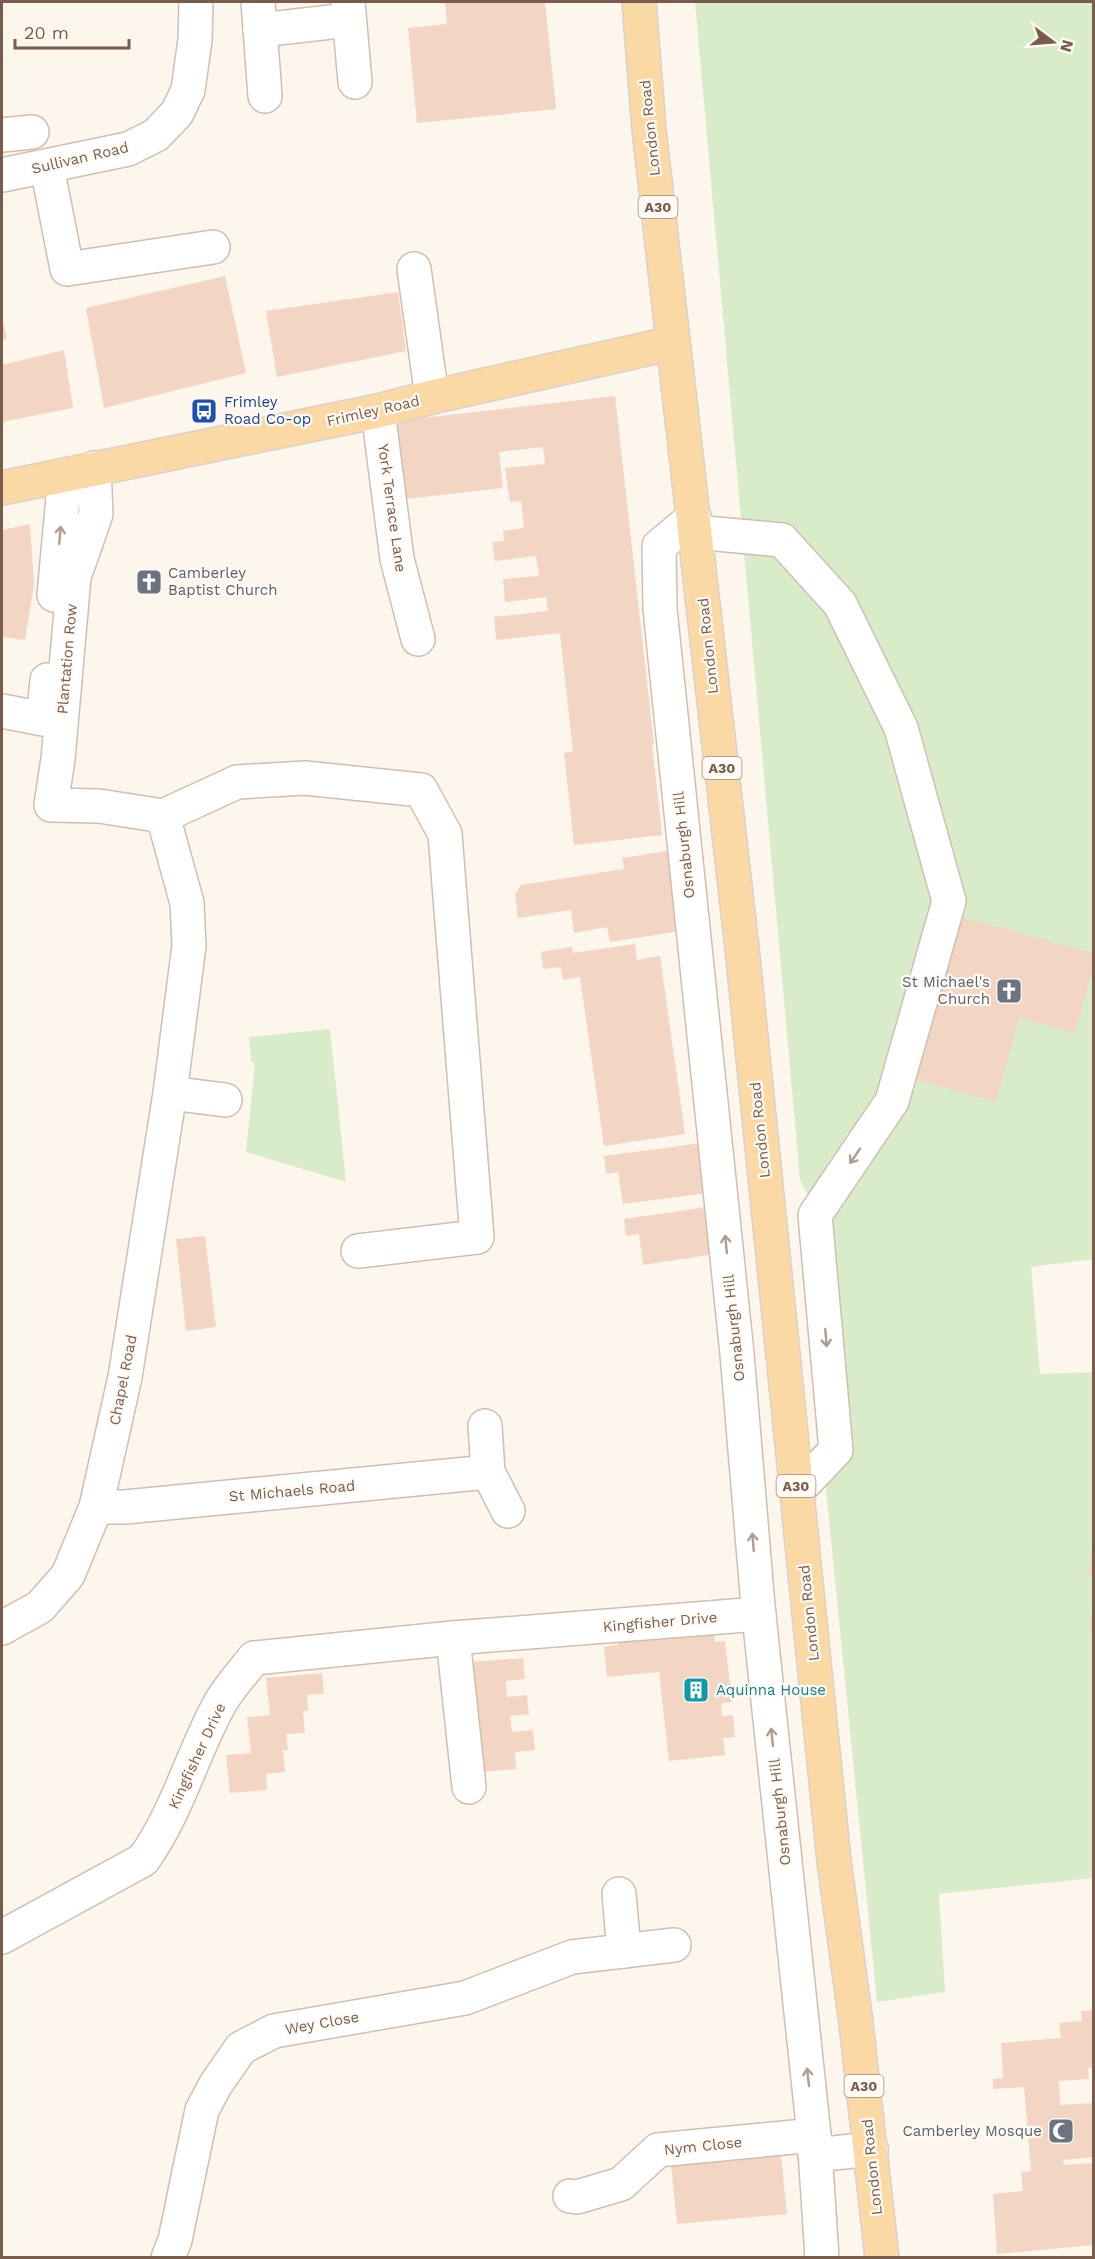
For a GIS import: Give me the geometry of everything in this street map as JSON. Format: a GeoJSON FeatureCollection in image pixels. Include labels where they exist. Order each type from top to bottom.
{"type":"FeatureCollection","features":[{"type":"Feature","properties":{"kind":"main road","name":"London Road"},"geometry":{"type":"LineString","coordinates":[[639,2],[649,129],[741,936],[834,1861],[856,2023],[882,2258]]}},
{"type":"Feature","properties":{"kind":"main road","name":"Frimley Road"},"geometry":{"type":"LineString","coordinates":[[2,488],[378,411],[674,343]]}},
{"type":"Feature","properties":{"kind":"street","name":"Sullivan Road"},"geometry":{"type":"LineString","coordinates":[[2,175],[128,149],[156,135],[177,113],[188,90],[195,40],[196,2]]}},
{"type":"Feature","properties":{"kind":"street"},"geometry":{"type":"LineString","coordinates":[[265,96],[259,16],[348,10],[355,82]]}},
{"type":"Feature","properties":{"kind":"street"},"geometry":{"type":"LineString","coordinates":[[47,167],[67,269],[213,247]]}},
{"type":"Feature","properties":{"kind":"street"},"geometry":{"type":"LineString","coordinates":[[414,269],[432,397]]}},
{"type":"Feature","properties":{"kind":"street","name":"York Terrace Lane"},"geometry":{"type":"LineString","coordinates":[[378,411],[397,559],[418,639]]}},
{"type":"Feature","properties":{"kind":"street"},"geometry":{"type":"LineString","coordinates":[[2,711],[43,719],[80,471]]}},
{"type":"Feature","properties":{"kind":"street","name":"Plantation Row"},"geometry":{"type":"LineString","coordinates":[[80,471],[96,514],[74,577],[58,759],[51,806],[99,806],[163,816]]}},
{"type":"Feature","properties":{"kind":"street"},"geometry":{"type":"LineString","coordinates":[[694,524],[782,540],[840,604],[901,728],[949,901],[892,1101],[815,1215],[836,1450],[797,1491]]}},
{"type":"Feature","properties":{"kind":"street","name":"Osnaburgh Hill"},"geometry":{"type":"LineString","coordinates":[[694,524],[659,546],[660,609],[737,1354],[759,1614],[816,2158],[822,2258]]}},
{"type":"Feature","properties":{"kind":"street"},"geometry":{"type":"LineString","coordinates":[[163,816],[237,782],[305,778],[421,790],[445,834],[477,1237],[358,1251]]}},
{"type":"Feature","properties":{"kind":"street","name":"Chapel Road"},"geometry":{"type":"LineString","coordinates":[[2,1628],[40,1607],[68,1575],[96,1507],[125,1377],[188,963],[190,930],[187,903],[163,816]]}},
{"type":"Feature","properties":{"kind":"street"},"geometry":{"type":"LineString","coordinates":[[170,1093],[225,1100]]}},
{"type":"Feature","properties":{"kind":"street"},"geometry":{"type":"LineString","coordinates":[[485,1426],[488,1473],[508,1510]]}},
{"type":"Feature","properties":{"kind":"street","name":"St Michaels Road"},"geometry":{"type":"LineString","coordinates":[[96,1507],[126,1507],[488,1473]]}},
{"type":"Feature","properties":{"kind":"street","name":"Kingfisher Drive"},"geometry":{"type":"LineString","coordinates":[[2,1937],[143,1860],[158,1839],[176,1803],[187,1771],[219,1705],[254,1658],[453,1638],[759,1614]]}},
{"type":"Feature","properties":{"kind":"street"},"geometry":{"type":"LineString","coordinates":[[453,1638],[470,1787]]}},
{"type":"Feature","properties":{"kind":"street"},"geometry":{"type":"LineString","coordinates":[[619,1894],[624,1951]]}},
{"type":"Feature","properties":{"kind":"street","name":"Wey Close"},"geometry":{"type":"LineString","coordinates":[[168,2258],[175,2240],[202,2110],[216,2084],[241,2048],[274,2031],[465,1998],[572,1957],[674,1945]]}},
{"type":"Feature","properties":{"kind":"street"},"geometry":{"type":"LineString","coordinates":[[816,2158],[871,2149]]}},
{"type":"Feature","properties":{"kind":"street","name":"Nym Close"},"geometry":{"type":"LineString","coordinates":[[570,2196],[578,2197],[621,2184],[658,2150],[816,2158]]}},
{"type":"Feature","properties":{"kind":"green space"},"geometry":{"type":"Polygon","coordinates":[[[695,2],[1093,2],[1093,1259],[1031,1267],[1040,1374],[1093,1372],[1093,1878],[939,1894],[945,1992],[877,2002],[825,1480],[822,1223],[800,1180],[695,2]]]}},
{"type":"Feature","properties":{"kind":"green space"},"geometry":{"type":"Polygon","coordinates":[[[330,1029],[346,1182],[246,1152],[255,1064],[251,1061],[249,1037],[330,1029]]]}},
{"type":"Feature","properties":{"kind":"building"},"geometry":{"type":"Polygon","coordinates":[[[445,2],[545,2],[556,109],[417,123],[408,28],[447,24],[445,2]]]}},
{"type":"Feature","properties":{"kind":"building"},"geometry":{"type":"Polygon","coordinates":[[[225,276],[246,373],[104,408],[86,308],[225,276]]]}},
{"type":"Feature","properties":{"kind":"building"},"geometry":{"type":"Polygon","coordinates":[[[398,292],[406,351],[277,377],[266,311],[398,292]]]}},
{"type":"Feature","properties":{"kind":"building"},"geometry":{"type":"Polygon","coordinates":[[[2,318],[7,338],[2,341],[2,318]]]}},
{"type":"Feature","properties":{"kind":"building"},"geometry":{"type":"Polygon","coordinates":[[[64,350],[73,408],[2,422],[2,365],[64,350]]]}},
{"type":"Feature","properties":{"kind":"building"},"geometry":{"type":"Polygon","coordinates":[[[615,396],[662,835],[574,845],[564,753],[573,752],[560,633],[496,640],[494,617],[548,611],[546,597],[505,602],[503,579],[539,576],[536,556],[495,561],[492,542],[504,541],[503,531],[524,528],[521,501],[510,502],[505,468],[545,464],[543,447],[499,452],[503,488],[397,500],[388,422],[615,396]]]}},
{"type":"Feature","properties":{"kind":"building"},"geometry":{"type":"Polygon","coordinates":[[[30,524],[34,584],[25,640],[2,637],[2,530],[30,524]]]}},
{"type":"Feature","properties":{"kind":"building"},"geometry":{"type":"Polygon","coordinates":[[[668,851],[680,931],[610,942],[607,927],[574,933],[571,910],[518,918],[515,895],[521,885],[624,869],[622,858],[668,851]]]}},
{"type":"Feature","properties":{"kind":"building","name":"St Michael's Church"},"geometry":{"type":"Polygon","coordinates":[[[953,915],[1094,953],[1094,965],[1075,1033],[1019,1018],[996,1102],[909,1078],[953,915]]]}},
{"type":"Feature","properties":{"kind":"building"},"geometry":{"type":"Polygon","coordinates":[[[635,944],[637,960],[660,956],[685,1134],[604,1146],[580,977],[563,980],[561,967],[543,969],[541,952],[572,947],[573,953],[635,944]]]}},
{"type":"Feature","properties":{"kind":"building"},"geometry":{"type":"Polygon","coordinates":[[[702,1143],[708,1193],[623,1204],[618,1172],[606,1174],[604,1156],[702,1143]]]}},
{"type":"Feature","properties":{"kind":"building"},"geometry":{"type":"Polygon","coordinates":[[[708,1207],[715,1254],[643,1265],[639,1234],[626,1236],[624,1219],[708,1207]]]}},
{"type":"Feature","properties":{"kind":"building"},"geometry":{"type":"Polygon","coordinates":[[[205,1236],[216,1327],[186,1331],[176,1239],[205,1236]]]}},
{"type":"Feature","properties":{"kind":"building"},"geometry":{"type":"Polygon","coordinates":[[[1092,1545],[1094,1546],[1094,1577],[1088,1576],[1092,1545]]]}},
{"type":"Feature","properties":{"kind":"building"},"geometry":{"type":"Polygon","coordinates":[[[1092,1612],[1094,1612],[1094,1631],[1089,1630],[1092,1612]]]}},
{"type":"Feature","properties":{"kind":"building","name":"Aquinna House"},"geometry":{"type":"Polygon","coordinates":[[[713,1626],[715,1642],[725,1641],[732,1702],[721,1704],[722,1716],[733,1715],[735,1737],[723,1738],[725,1755],[669,1761],[659,1672],[607,1677],[604,1647],[618,1645],[618,1637],[713,1626]]]}},
{"type":"Feature","properties":{"kind":"building"},"geometry":{"type":"Polygon","coordinates":[[[523,1658],[525,1679],[506,1681],[507,1697],[527,1695],[529,1714],[510,1716],[512,1732],[533,1730],[535,1750],[515,1752],[516,1769],[480,1772],[470,1662],[523,1658]]]}},
{"type":"Feature","properties":{"kind":"building"},"geometry":{"type":"Polygon","coordinates":[[[322,1673],[324,1694],[307,1695],[308,1711],[303,1711],[305,1733],[286,1734],[288,1750],[283,1750],[285,1772],[266,1774],[267,1790],[230,1793],[226,1755],[251,1753],[247,1717],[270,1715],[266,1678],[322,1673]]]}},
{"type":"Feature","properties":{"kind":"building","name":"Camberley Mosque"},"geometry":{"type":"Polygon","coordinates":[[[1094,2010],[1094,2067],[1088,2068],[1089,2079],[1059,2081],[1060,2105],[1094,2103],[1094,2157],[1063,2160],[1064,2165],[1094,2163],[1094,2245],[997,2254],[993,2194],[1023,2191],[1021,2172],[1031,2171],[1024,2087],[993,2089],[993,2079],[1003,2078],[1001,2043],[1061,2038],[1059,2023],[1082,2021],[1081,2011],[1094,2010]]]}},
{"type":"Feature","properties":{"kind":"building"},"geometry":{"type":"Polygon","coordinates":[[[780,2145],[787,2214],[677,2224],[670,2156],[780,2145]]]}},
{"type":"Feature","properties":{"kind":"place","name":"Frimley Road Co-op"},"geometry":{"type":"Point","coordinates":[204,411]}},
{"type":"Feature","properties":{"kind":"place","name":"Camberley Baptist Church"},"geometry":{"type":"Point","coordinates":[149,582]}},
{"type":"Feature","properties":{"kind":"place","name":"St Michael's Church"},"geometry":{"type":"Point","coordinates":[1009,991]}},
{"type":"Feature","properties":{"kind":"place","name":"Aquinna House"},"geometry":{"type":"Point","coordinates":[696,1690]}},
{"type":"Feature","properties":{"kind":"place","name":"Camberley Mosque"},"geometry":{"type":"Point","coordinates":[1061,2131]}}]}
